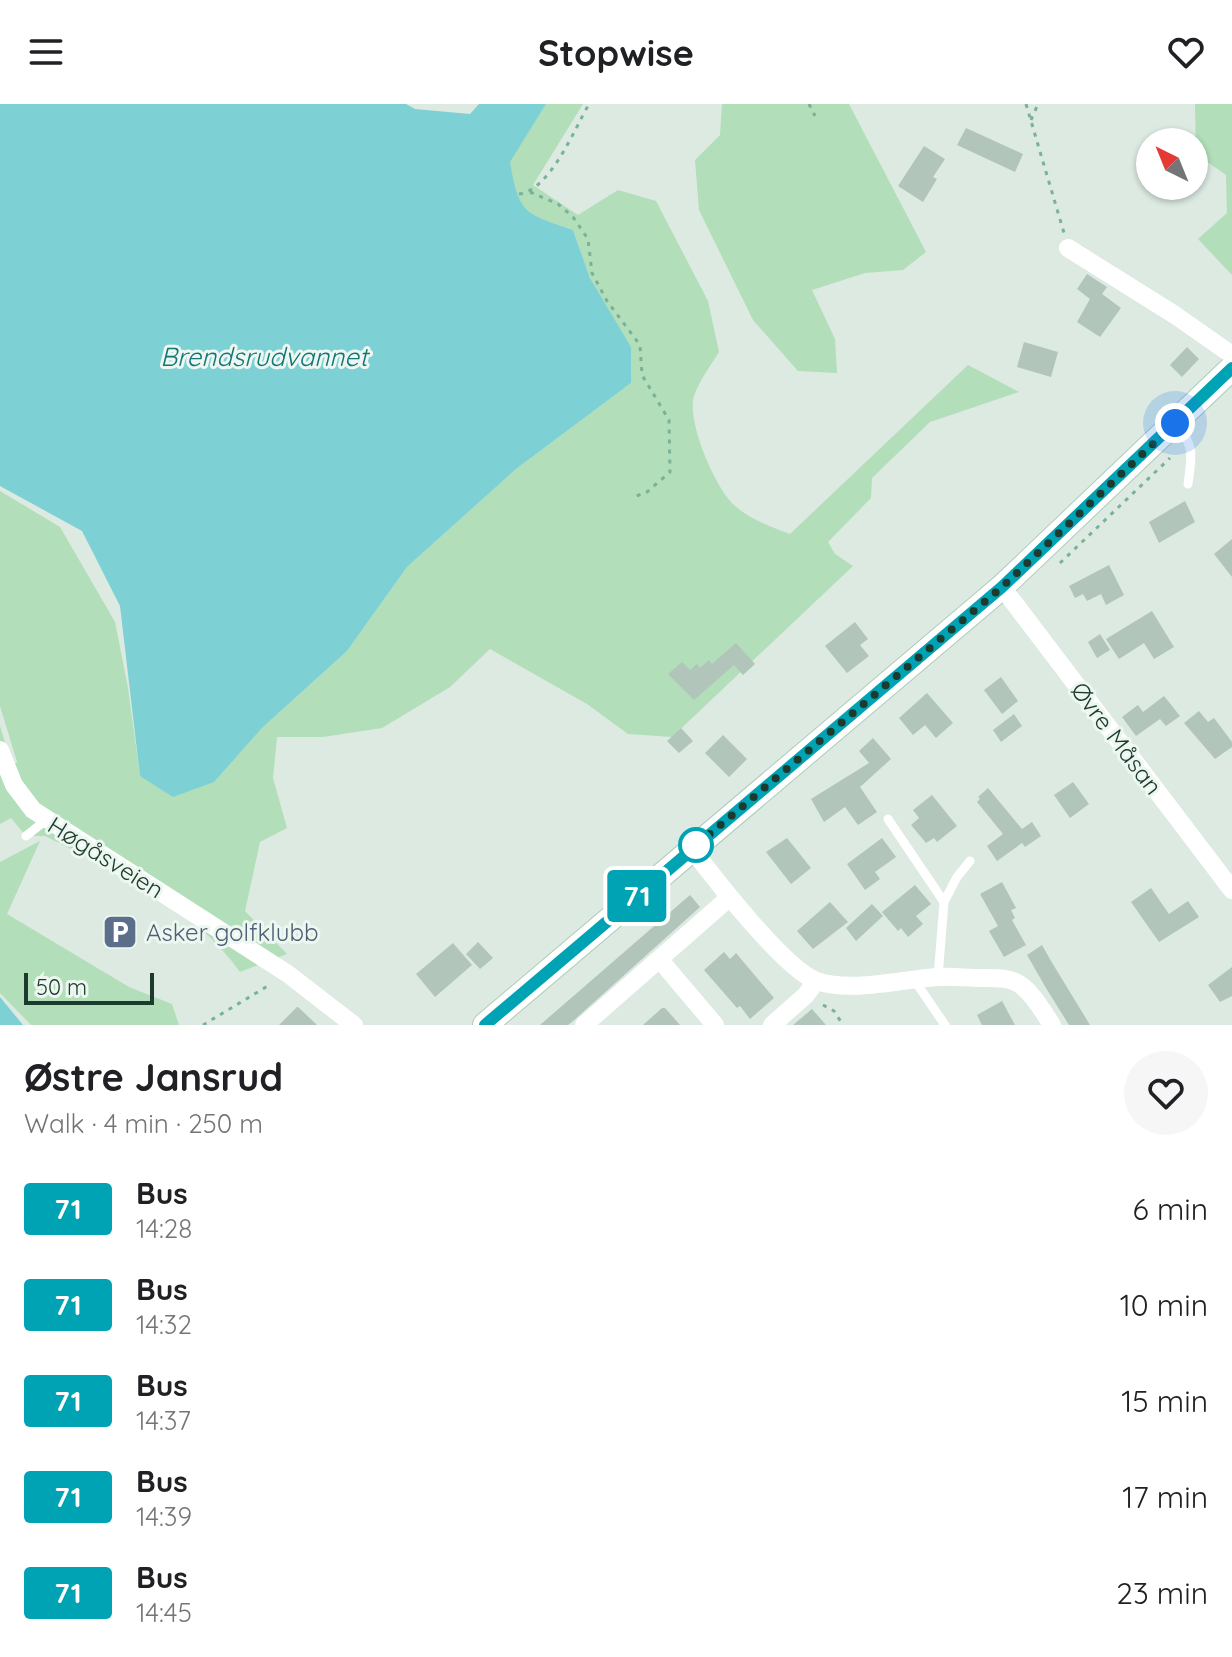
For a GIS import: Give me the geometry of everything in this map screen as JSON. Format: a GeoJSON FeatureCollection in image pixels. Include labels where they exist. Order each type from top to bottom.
{"type":"FeatureCollection","features":[{"type":"Feature","properties":{"kind":"main road"},"geometry":{"type":"LineString","coordinates":[[485,1025],[1002,587],[1232,368]]}},
{"type":"Feature","properties":{"kind":"street"},"geometry":{"type":"LineString","coordinates":[[1068,248],[1232,355]]}},
{"type":"Feature","properties":{"kind":"street","name":"Øvre Måsan"},"geometry":{"type":"LineString","coordinates":[[1002,587],[1232,890]]}},
{"type":"Feature","properties":{"kind":"street","name":"Høgåsveien"},"geometry":{"type":"LineString","coordinates":[[0,750],[14,785],[33,810],[288,974],[354,1025]]}},
{"type":"Feature","properties":{"kind":"street"},"geometry":{"type":"LineString","coordinates":[[692,849],[772,945],[816,981],[841,985],[938,977],[1003,978],[1021,985],[1052,1025]]}},
{"type":"Feature","properties":{"kind":"street"},"geometry":{"type":"LineString","coordinates":[[595,1022],[730,897]]}},
{"type":"Feature","properties":{"kind":"street"},"geometry":{"type":"LineString","coordinates":[[660,960],[715,1025]]}},
{"type":"Feature","properties":{"kind":"street"},"geometry":{"type":"LineString","coordinates":[[772,1025],[806,995],[816,981]]}},
{"type":"Feature","properties":{"kind":"lane"},"geometry":{"type":"LineString","coordinates":[[1175,423],[1189,439],[1191,462],[1188,484]]}},
{"type":"Feature","properties":{"kind":"lane"},"geometry":{"type":"LineString","coordinates":[[888,819],[944,902]]}},
{"type":"Feature","properties":{"kind":"lane"},"geometry":{"type":"LineString","coordinates":[[26,836],[46,820]]}},
{"type":"Feature","properties":{"kind":"lane"},"geometry":{"type":"LineString","coordinates":[[938,977],[944,902],[957,877],[970,861]]}},
{"type":"Feature","properties":{"kind":"lane"},"geometry":{"type":"LineString","coordinates":[[915,981],[945,1025]]}},
{"type":"Feature","properties":{"kind":"path"},"geometry":{"type":"LineString","coordinates":[[519,194],[530,192],[546,178],[589,104]]}},
{"type":"Feature","properties":{"kind":"path"},"geometry":{"type":"LineString","coordinates":[[809,104],[815,116]]}},
{"type":"Feature","properties":{"kind":"path"},"geometry":{"type":"LineString","coordinates":[[1026,104],[1068,248]]}},
{"type":"Feature","properties":{"kind":"path"},"geometry":{"type":"LineString","coordinates":[[1031,120],[1038,104]]}},
{"type":"Feature","properties":{"kind":"path"},"geometry":{"type":"LineString","coordinates":[[530,192],[558,204],[573,217],[588,239],[592,273],[607,301],[640,345],[642,375],[669,420],[670,472],[647,492],[634,497]]}},
{"type":"Feature","properties":{"kind":"path"},"geometry":{"type":"LineString","coordinates":[[203,1025],[288,974]]}},
{"type":"Feature","properties":{"kind":"green space"},"geometry":{"type":"Polygon","coordinates":[[[546,104],[583,104],[533,185],[578,215],[618,190],[656,201],[708,301],[719,352],[694,396],[694,421],[704,453],[719,484],[734,505],[746,514],[790,534],[968,365],[1019,392],[930,422],[872,478],[871,498],[828,542],[835,554],[853,566],[672,737],[628,734],[587,704],[490,649],[450,687],[382,728],[323,737],[277,737],[273,778],[287,828],[260,842],[245,911],[287,954],[240,972],[200,928],[151,892],[45,836],[26,836],[11,818],[0,824],[0,726],[12,765],[17,762],[0,706],[0,491],[60,527],[115,622],[140,776],[214,781],[262,728],[347,651],[407,567],[516,469],[631,383],[631,348],[590,278],[573,230],[534,215],[516,193],[509,162],[546,104]]]}},
{"type":"Feature","properties":{"kind":"green space"},"geometry":{"type":"Polygon","coordinates":[[[722,104],[849,104],[926,252],[903,270],[865,273],[812,290],[835,339],[837,373],[798,371],[753,320],[699,210],[695,160],[720,135],[722,104]]]}},
{"type":"Feature","properties":{"kind":"green space"},"geometry":{"type":"Polygon","coordinates":[[[1195,104],[1232,104],[1232,275],[1198,239],[1227,213],[1226,175],[1208,162],[1208,128],[1195,128],[1195,104]]]}},
{"type":"Feature","properties":{"kind":"green space"},"geometry":{"type":"Polygon","coordinates":[[[40,841],[7,914],[129,987],[172,1004],[179,1025],[31,1025],[0,993],[0,862],[40,841]]]}},
{"type":"Feature","properties":{"kind":"water","name":"Brendsrudvannet"},"geometry":{"type":"Polygon","coordinates":[[[0,104],[406,104],[415,109],[470,114],[479,104],[546,104],[510,162],[517,193],[527,210],[534,215],[573,230],[590,278],[631,347],[631,383],[516,469],[407,567],[347,651],[262,728],[214,782],[173,797],[140,776],[120,606],[82,531],[0,486],[0,104]]]}},
{"type":"Feature","properties":{"kind":"water"},"geometry":{"type":"Polygon","coordinates":[[[0,997],[23,1025],[0,1025],[0,997]]]}},
{"type":"Feature","properties":{"kind":"building"},"geometry":{"type":"Polygon","coordinates":[[[966,128],[1023,154],[1015,172],[957,145],[966,128]]]}},
{"type":"Feature","properties":{"kind":"building"},"geometry":{"type":"Polygon","coordinates":[[[924,146],[945,159],[933,177],[937,179],[923,202],[898,186],[924,146]]]}},
{"type":"Feature","properties":{"kind":"building"},"geometry":{"type":"Polygon","coordinates":[[[1087,274],[1107,287],[1102,294],[1121,308],[1100,337],[1077,322],[1090,299],[1077,289],[1087,274]]]}},
{"type":"Feature","properties":{"kind":"building"},"geometry":{"type":"Polygon","coordinates":[[[1024,342],[1058,352],[1051,377],[1017,367],[1024,342]]]}},
{"type":"Feature","properties":{"kind":"building"},"geometry":{"type":"Polygon","coordinates":[[[1187,347],[1199,359],[1182,377],[1170,365],[1187,347]]]}},
{"type":"Feature","properties":{"kind":"building"},"geometry":{"type":"Polygon","coordinates":[[[1185,501],[1195,522],[1159,543],[1149,522],[1185,501]]]}},
{"type":"Feature","properties":{"kind":"building"},"geometry":{"type":"Polygon","coordinates":[[[1232,539],[1232,577],[1214,554],[1232,539]]]}},
{"type":"Feature","properties":{"kind":"building"},"geometry":{"type":"Polygon","coordinates":[[[1109,565],[1124,595],[1106,605],[1101,594],[1087,601],[1083,594],[1075,598],[1069,586],[1109,565]]]}},
{"type":"Feature","properties":{"kind":"building"},"geometry":{"type":"Polygon","coordinates":[[[1152,611],[1174,647],[1154,659],[1144,643],[1119,659],[1106,639],[1152,611]]]}},
{"type":"Feature","properties":{"kind":"building"},"geometry":{"type":"Polygon","coordinates":[[[855,622],[868,639],[860,645],[869,656],[847,673],[825,646],[855,622]]]}},
{"type":"Feature","properties":{"kind":"building"},"geometry":{"type":"Polygon","coordinates":[[[1100,634],[1110,650],[1097,658],[1088,642],[1100,634]]]}},
{"type":"Feature","properties":{"kind":"building"},"geometry":{"type":"Polygon","coordinates":[[[736,643],[755,664],[743,675],[734,665],[694,700],[668,674],[682,662],[690,670],[697,664],[700,668],[709,660],[712,664],[736,643]]]}},
{"type":"Feature","properties":{"kind":"building"},"geometry":{"type":"Polygon","coordinates":[[[1001,677],[1018,701],[1002,714],[984,690],[1001,677]]]}},
{"type":"Feature","properties":{"kind":"building"},"geometry":{"type":"Polygon","coordinates":[[[927,693],[953,723],[936,738],[925,725],[913,735],[899,718],[927,693]]]}},
{"type":"Feature","properties":{"kind":"building"},"geometry":{"type":"Polygon","coordinates":[[[1164,696],[1180,716],[1166,726],[1160,719],[1136,736],[1122,717],[1138,705],[1143,712],[1164,696]]]}},
{"type":"Feature","properties":{"kind":"building"},"geometry":{"type":"Polygon","coordinates":[[[1199,711],[1208,722],[1214,718],[1232,742],[1232,747],[1215,759],[1184,723],[1199,711]]]}},
{"type":"Feature","properties":{"kind":"building"},"geometry":{"type":"Polygon","coordinates":[[[1014,714],[1022,726],[1001,742],[993,730],[1014,714]]]}},
{"type":"Feature","properties":{"kind":"building"},"geometry":{"type":"Polygon","coordinates":[[[681,728],[693,741],[679,753],[667,741],[681,728]]]}},
{"type":"Feature","properties":{"kind":"building"},"geometry":{"type":"Polygon","coordinates":[[[723,735],[747,759],[729,777],[705,753],[723,735]]]}},
{"type":"Feature","properties":{"kind":"building"},"geometry":{"type":"Polygon","coordinates":[[[873,738],[891,759],[860,787],[877,812],[858,825],[845,807],[824,822],[811,799],[869,763],[859,751],[873,738]]]}},
{"type":"Feature","properties":{"kind":"building"},"geometry":{"type":"Polygon","coordinates":[[[1073,782],[1089,804],[1070,818],[1054,795],[1073,782]]]}},
{"type":"Feature","properties":{"kind":"building"},"geometry":{"type":"Polygon","coordinates":[[[988,788],[1022,829],[1032,822],[1041,836],[1025,847],[1022,843],[997,861],[987,846],[1003,834],[977,802],[988,788]]]}},
{"type":"Feature","properties":{"kind":"building"},"geometry":{"type":"Polygon","coordinates":[[[932,795],[957,826],[937,842],[934,838],[926,843],[911,825],[919,818],[913,810],[932,795]]]}},
{"type":"Feature","properties":{"kind":"building"},"geometry":{"type":"Polygon","coordinates":[[[787,838],[811,868],[791,884],[766,852],[787,838]]]}},
{"type":"Feature","properties":{"kind":"building"},"geometry":{"type":"Polygon","coordinates":[[[882,838],[896,857],[875,872],[880,879],[865,890],[847,864],[882,838]]]}},
{"type":"Feature","properties":{"kind":"building"},"geometry":{"type":"Polygon","coordinates":[[[1002,882],[1016,908],[1011,910],[1015,918],[1012,920],[1026,945],[1004,957],[989,931],[998,926],[980,894],[1002,882]]]}},
{"type":"Feature","properties":{"kind":"building"},"geometry":{"type":"Polygon","coordinates":[[[915,885],[931,904],[916,916],[923,924],[908,937],[901,928],[898,931],[882,912],[915,885]]]}},
{"type":"Feature","properties":{"kind":"building"},"geometry":{"type":"Polygon","coordinates":[[[1151,888],[1169,914],[1188,901],[1199,917],[1159,942],[1131,902],[1151,888]]]}},
{"type":"Feature","properties":{"kind":"building"},"geometry":{"type":"Polygon","coordinates":[[[690,895],[700,907],[573,1021],[568,1025],[540,1025],[690,895]]]}},
{"type":"Feature","properties":{"kind":"building"},"geometry":{"type":"Polygon","coordinates":[[[830,902],[848,922],[813,949],[797,931],[830,902]]]}},
{"type":"Feature","properties":{"kind":"building"},"geometry":{"type":"Polygon","coordinates":[[[872,904],[883,916],[856,941],[846,928],[872,904]]]}},
{"type":"Feature","properties":{"kind":"building"},"geometry":{"type":"Polygon","coordinates":[[[478,942],[493,958],[480,969],[466,954],[478,942]]]}},
{"type":"Feature","properties":{"kind":"building"},"geometry":{"type":"Polygon","coordinates":[[[453,943],[472,965],[435,997],[416,974],[453,943]]]}},
{"type":"Feature","properties":{"kind":"building"},"geometry":{"type":"Polygon","coordinates":[[[1042,945],[1090,1025],[1069,1025],[1046,988],[1027,955],[1042,945]]]}},
{"type":"Feature","properties":{"kind":"building"},"geometry":{"type":"Polygon","coordinates":[[[724,952],[730,959],[736,953],[774,998],[750,1019],[704,970],[724,952]]]}},
{"type":"Feature","properties":{"kind":"building"},"geometry":{"type":"Polygon","coordinates":[[[1232,967],[1232,996],[1220,1002],[1208,985],[1232,967]]]}},
{"type":"Feature","properties":{"kind":"building"},"geometry":{"type":"Polygon","coordinates":[[[1002,1001],[1015,1025],[982,1025],[977,1015],[1002,1001]]]}},
{"type":"Feature","properties":{"kind":"building"},"geometry":{"type":"Polygon","coordinates":[[[298,1007],[317,1025],[279,1025],[298,1007]]]}},
{"type":"Feature","properties":{"kind":"building"},"geometry":{"type":"Polygon","coordinates":[[[662,1008],[680,1025],[643,1025],[662,1008]]]}},
{"type":"Feature","properties":{"kind":"building"},"geometry":{"type":"Polygon","coordinates":[[[812,1009],[826,1025],[793,1025],[812,1009]]]}},
{"type":"Feature","properties":{"kind":"bus line","name":"71"},"geometry":{"type":"LineString","coordinates":[[485,1025],[1002,587],[1232,368]]}},
{"type":"Feature","properties":{"kind":"place","name":"Asker golfklubb"},"geometry":{"type":"Point","coordinates":[120,932]}},
{"type":"Feature","properties":{"kind":"route"},"geometry":{"type":"LineString","coordinates":[[696,845],[692,849],[1002,587],[1175,423]]}}]}
